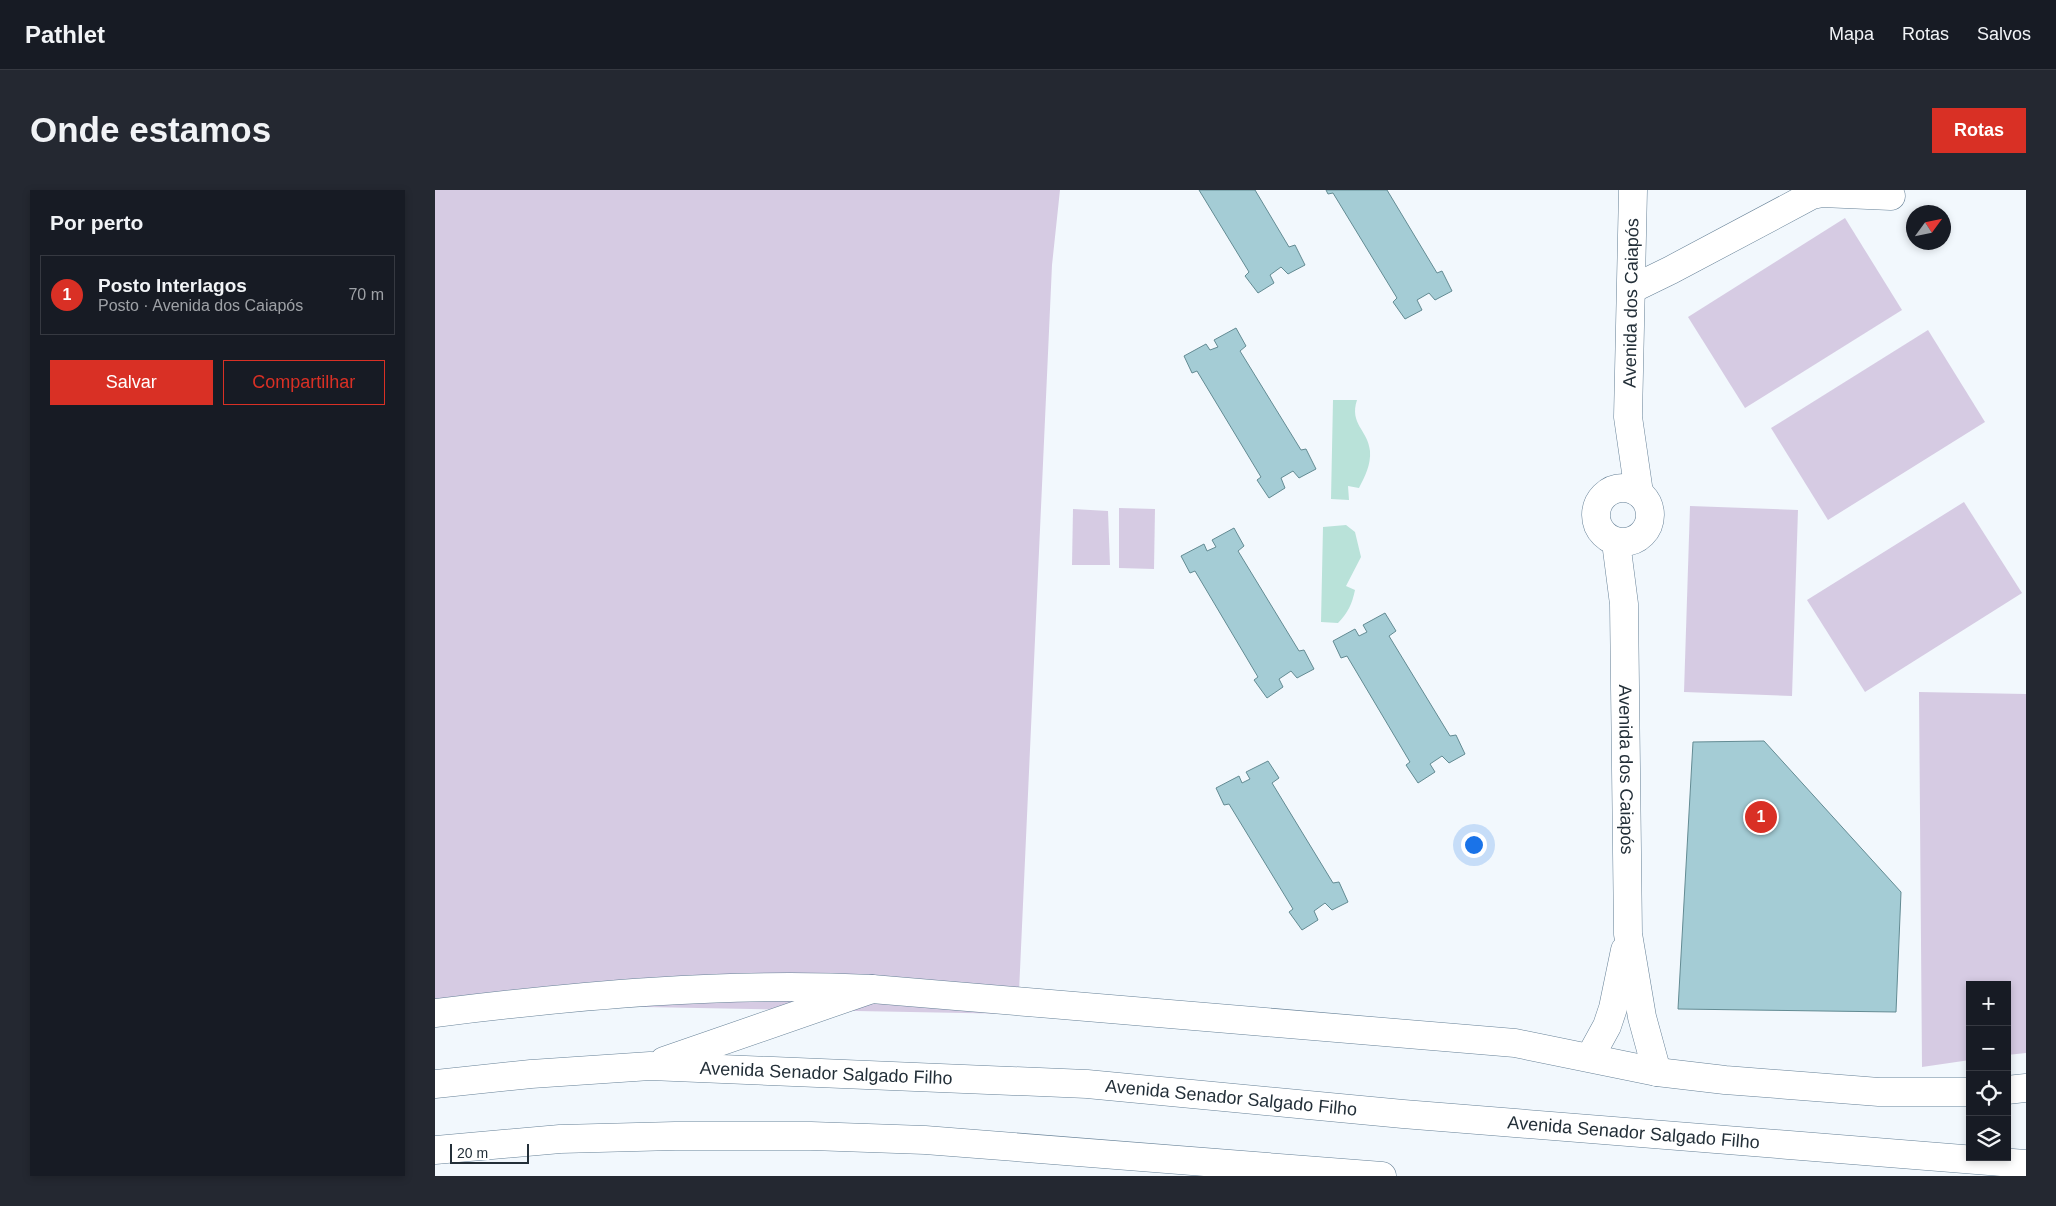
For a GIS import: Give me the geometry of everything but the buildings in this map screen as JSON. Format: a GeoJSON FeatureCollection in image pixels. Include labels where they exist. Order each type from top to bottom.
{"type":"FeatureCollection","features":[{"type":"Feature","properties":{"kind":"main road","name":"Avenida dos Caiapós"},"geometry":{"type":"LineString","coordinates":[[1626,492],[1633,190]]}},
{"type":"Feature","properties":{"kind":"main road"},"geometry":{"type":"LineString","coordinates":[[1632,288],[1671,270],[1812,195],[1822,193],[1891,196]]}},
{"type":"Feature","properties":{"kind":"main road"},"geometry":{"type":"LineString","coordinates":[[1626,492],[1647,504],[1650,517],[1646,530],[1626,540],[1610,539],[1600,530],[1595,517],[1602,498],[1626,492]]}},
{"type":"Feature","properties":{"kind":"main road","name":"Avenida dos Caiapós"},"geometry":{"type":"LineString","coordinates":[[1626,540],[1623,604],[1628,934],[1642,1017],[1657,1072]]}},
{"type":"Feature","properties":{"kind":"main road","name":"Avenida dos Caiapós"},"geometry":{"type":"LineString","coordinates":[[1590,1057],[1610,1017],[1628,934]]}},
{"type":"Feature","properties":{"kind":"main road"},"geometry":{"type":"LineString","coordinates":[[435,1013],[544,999],[679,989],[823,986],[1515,1044],[1590,1057],[1657,1072],[1725,1080],[1879,1092],[1966,1092]]}},
{"type":"Feature","properties":{"kind":"main road"},"geometry":{"type":"LineString","coordinates":[[650,1066],[873,989]]}},
{"type":"Feature","properties":{"kind":"main road","name":"Avenida Senador Salgado Filho"},"geometry":{"type":"LineString","coordinates":[[435,1084],[531,1074],[650,1066],[1087,1084],[1403,1114],[2026,1164]]}},
{"type":"Feature","properties":{"kind":"main road"},"geometry":{"type":"LineString","coordinates":[[2011,1090],[2026,1088]]}},
{"type":"Feature","properties":{"kind":"main road"},"geometry":{"type":"LineString","coordinates":[[435,1150],[569,1139],[675,1136],[811,1136],[934,1141],[1382,1176]]}},
{"type":"Feature","properties":{"kind":"shaded area"},"geometry":{"type":"Polygon","coordinates":[[[435,190],[1060,190],[1052,265],[1018,1014],[539,1005],[435,1015],[435,190]]]}},
{"type":"Feature","properties":{"kind":"shaded area"},"geometry":{"type":"Polygon","coordinates":[[[1845,218],[1902,310],[1745,408],[1688,317],[1845,218]]]}},
{"type":"Feature","properties":{"kind":"shaded area"},"geometry":{"type":"Polygon","coordinates":[[[1928,330],[1985,422],[1828,520],[1771,428],[1928,330]]]}},
{"type":"Feature","properties":{"kind":"shaded area"},"geometry":{"type":"Polygon","coordinates":[[[1333,400],[1357,400],[1355,415],[1369,444],[1369,466],[1359,488],[1348,486],[1349,500],[1331,499],[1333,400]]]}},
{"type":"Feature","properties":{"kind":"shaded area"},"geometry":{"type":"Polygon","coordinates":[[[1964,502],[2022,593],[1865,692],[1807,600],[1964,502]]]}},
{"type":"Feature","properties":{"kind":"shaded area"},"geometry":{"type":"Polygon","coordinates":[[[1690,506],[1798,510],[1792,696],[1684,692],[1690,506]]]}},
{"type":"Feature","properties":{"kind":"shaded area"},"geometry":{"type":"Polygon","coordinates":[[[1119,508],[1155,509],[1154,569],[1119,568],[1119,508]]]}},
{"type":"Feature","properties":{"kind":"shaded area"},"geometry":{"type":"Polygon","coordinates":[[[1073,509],[1108,511],[1110,565],[1072,565],[1073,509]]]}},
{"type":"Feature","properties":{"kind":"shaded area"},"geometry":{"type":"Polygon","coordinates":[[[1346,525],[1355,532],[1361,557],[1346,586],[1355,590],[1354,595],[1347,612],[1338,623],[1321,622],[1323,527],[1346,525]]]}},
{"type":"Feature","properties":{"kind":"shaded area"},"geometry":{"type":"Polygon","coordinates":[[[1919,692],[2026,694],[2026,1053],[2011,1055],[2011,981],[1966,981],[1966,1061],[1922,1067],[1919,692]]]}},
{"type":"Feature","properties":{"kind":"place","name":"Posto Interlagos"},"geometry":{"type":"Point","coordinates":[1761,817]}}]}
